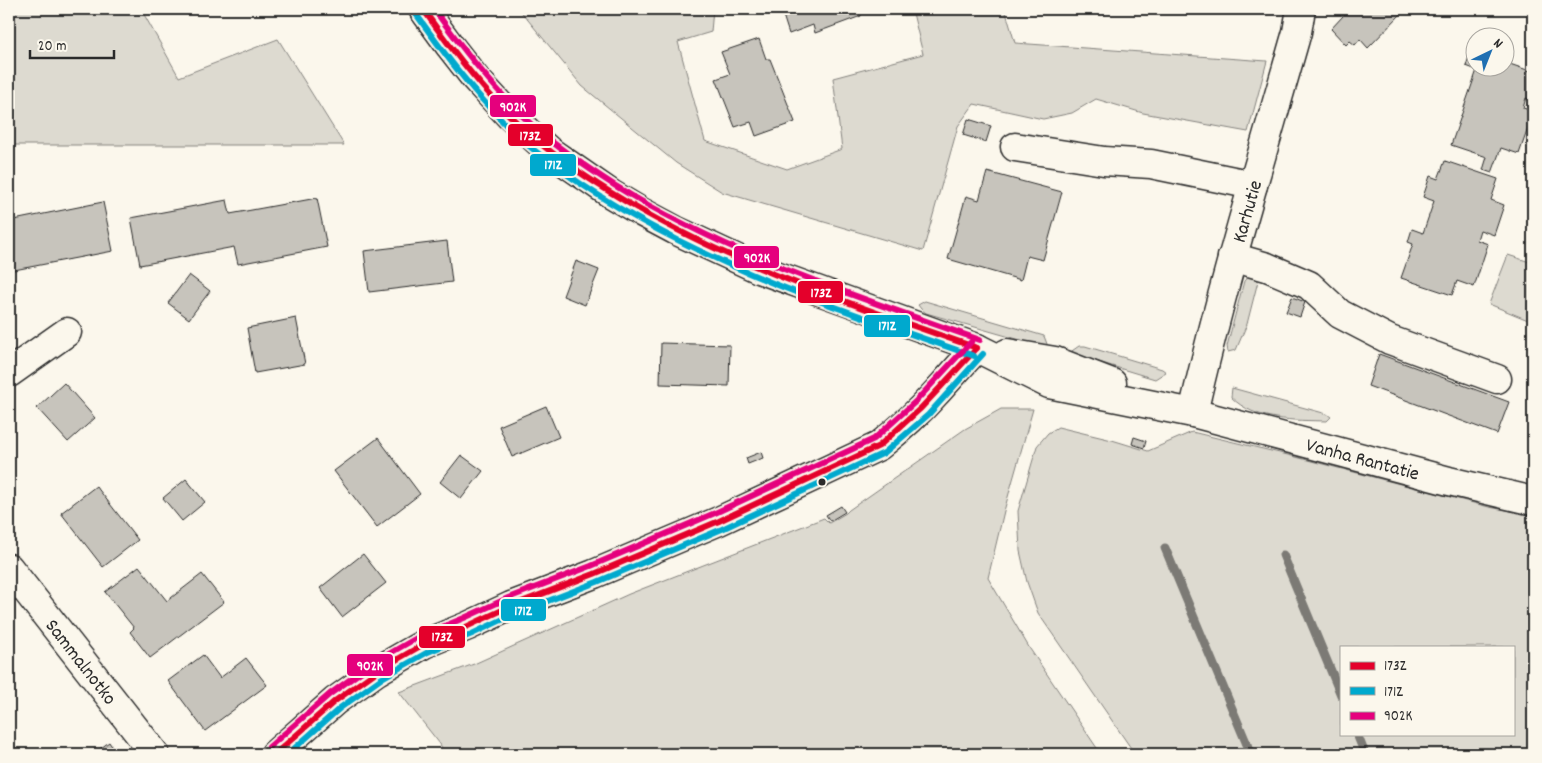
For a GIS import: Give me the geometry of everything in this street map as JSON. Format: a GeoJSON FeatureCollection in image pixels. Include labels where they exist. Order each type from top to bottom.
{"type":"FeatureCollection","features":[{"type":"Feature","properties":{"kind":"street","name":"Vanha Rantatie"},"geometry":{"type":"LineString","coordinates":[[423,9],[455,53],[510,116],[549,151],[611,194],[675,230],[759,270],[977,348],[1055,361],[1193,413],[1449,481],[1533,501]]}},
{"type":"Feature","properties":{"kind":"street","name":"Karhutie"},"geometry":{"type":"LineString","coordinates":[[1193,413],[1232,258],[1298,32],[1301,9]]}},
{"type":"Feature","properties":{"kind":"street"},"geometry":{"type":"LineString","coordinates":[[1015,146],[1104,161],[1151,164],[1253,185]]}},
{"type":"Feature","properties":{"kind":"street"},"geometry":{"type":"LineString","coordinates":[[1232,258],[1267,267],[1309,285],[1340,314],[1390,340],[1497,379]]}},
{"type":"Feature","properties":{"kind":"street"},"geometry":{"type":"LineString","coordinates":[[9,374],[67,332]]}},
{"type":"Feature","properties":{"kind":"street"},"geometry":{"type":"LineString","coordinates":[[275,754],[336,700],[377,670],[424,644],[511,606],[594,574],[720,521],[879,446],[901,428],[934,395],[951,374],[977,348]]}},
{"type":"Feature","properties":{"kind":"street","name":"Sammalnotko"},"geometry":{"type":"LineString","coordinates":[[9,568],[155,754]]}},
{"type":"Feature","properties":{"kind":"shaded area"},"geometry":{"type":"Polygon","coordinates":[[[9,9],[141,9],[179,77],[278,39],[344,145],[9,145],[9,9]]]}},
{"type":"Feature","properties":{"kind":"shaded area"},"geometry":{"type":"Polygon","coordinates":[[[519,9],[713,9],[711,32],[678,42],[705,141],[787,169],[842,149],[833,78],[923,54],[912,9],[1005,9],[1015,43],[1267,61],[1248,132],[1143,113],[1096,99],[1072,113],[1043,119],[974,104],[958,126],[923,251],[722,192],[676,163],[582,86],[519,9]]]}},
{"type":"Feature","properties":{"kind":"shaded area"},"geometry":{"type":"Polygon","coordinates":[[[1508,255],[1533,263],[1533,322],[1489,304],[1508,255]]]}},
{"type":"Feature","properties":{"kind":"shaded area"},"geometry":{"type":"Polygon","coordinates":[[[1255,273],[1258,281],[1247,324],[1236,350],[1228,352],[1227,346],[1244,281],[1249,275],[1255,273]]]}},
{"type":"Feature","properties":{"kind":"shaded area"},"geometry":{"type":"Polygon","coordinates":[[[925,301],[1044,336],[1047,344],[1045,347],[926,313],[918,305],[925,301]]]}},
{"type":"Feature","properties":{"kind":"shaded area"},"geometry":{"type":"Polygon","coordinates":[[[1079,346],[1085,346],[1162,369],[1166,372],[1155,379],[1069,353],[1079,346]]]}},
{"type":"Feature","properties":{"kind":"shaded area"},"geometry":{"type":"Polygon","coordinates":[[[1232,388],[1327,414],[1331,417],[1327,421],[1314,421],[1289,420],[1264,415],[1241,405],[1231,397],[1232,388]]]}},
{"type":"Feature","properties":{"kind":"shaded area"},"geometry":{"type":"Polygon","coordinates":[[[1001,409],[1033,409],[1004,511],[988,578],[1030,649],[1101,754],[445,754],[440,744],[399,692],[474,664],[629,594],[824,518],[829,523],[965,429],[1001,409]]]}},
{"type":"Feature","properties":{"kind":"shaded area"},"geometry":{"type":"Polygon","coordinates":[[[1058,427],[1148,451],[1192,432],[1489,507],[1533,515],[1533,754],[1135,754],[1038,613],[1027,582],[1020,551],[1018,511],[1037,446],[1048,433],[1058,427]]]}},
{"type":"Feature","properties":{"kind":"building"},"geometry":{"type":"Polygon","coordinates":[[[781,9],[872,9],[861,13],[861,16],[815,33],[813,25],[789,34],[781,9]]]}},
{"type":"Feature","properties":{"kind":"building"},"geometry":{"type":"Polygon","coordinates":[[[1336,9],[1401,9],[1402,13],[1368,48],[1360,39],[1355,45],[1350,41],[1346,45],[1331,29],[1343,16],[1336,9]]]}},
{"type":"Feature","properties":{"kind":"building"},"geometry":{"type":"Polygon","coordinates":[[[759,39],[766,59],[770,59],[795,122],[756,136],[751,122],[735,127],[716,79],[730,74],[721,52],[759,39]]]}},
{"type":"Feature","properties":{"kind":"building"},"geometry":{"type":"Polygon","coordinates":[[[1514,65],[1533,72],[1533,101],[1526,98],[1523,108],[1533,111],[1533,114],[1519,154],[1501,148],[1492,173],[1483,170],[1487,157],[1451,145],[1474,78],[1514,78],[1514,65]]]}},
{"type":"Feature","properties":{"kind":"building"},"geometry":{"type":"Polygon","coordinates":[[[968,119],[991,126],[986,142],[963,135],[968,119]]]}},
{"type":"Feature","properties":{"kind":"building"},"geometry":{"type":"Polygon","coordinates":[[[1445,161],[1498,179],[1491,200],[1504,205],[1494,235],[1480,230],[1477,240],[1488,244],[1474,287],[1457,281],[1452,295],[1401,278],[1413,244],[1408,242],[1412,229],[1423,233],[1434,201],[1423,197],[1430,176],[1438,179],[1445,161]]]}},
{"type":"Feature","properties":{"kind":"building"},"geometry":{"type":"Polygon","coordinates":[[[987,172],[1062,192],[1043,260],[1027,256],[1021,280],[948,259],[966,196],[979,200],[987,172]]]}},
{"type":"Feature","properties":{"kind":"building"},"geometry":{"type":"Polygon","coordinates":[[[317,198],[327,247],[238,264],[234,247],[140,265],[131,218],[227,200],[230,214],[317,198]]]}},
{"type":"Feature","properties":{"kind":"building"},"geometry":{"type":"Polygon","coordinates":[[[103,202],[113,251],[9,271],[9,221],[103,202]]]}},
{"type":"Feature","properties":{"kind":"building"},"geometry":{"type":"Polygon","coordinates":[[[447,241],[452,282],[369,292],[364,251],[447,241]]]}},
{"type":"Feature","properties":{"kind":"building"},"geometry":{"type":"Polygon","coordinates":[[[576,261],[599,270],[585,305],[563,296],[576,261]]]}},
{"type":"Feature","properties":{"kind":"building"},"geometry":{"type":"Polygon","coordinates":[[[189,275],[210,291],[189,319],[168,303],[189,275]]]}},
{"type":"Feature","properties":{"kind":"building"},"geometry":{"type":"Polygon","coordinates":[[[1292,297],[1305,302],[1300,317],[1286,312],[1292,297]]]}},
{"type":"Feature","properties":{"kind":"building"},"geometry":{"type":"Polygon","coordinates":[[[296,318],[305,364],[255,373],[247,328],[296,318]]]}},
{"type":"Feature","properties":{"kind":"building"},"geometry":{"type":"Polygon","coordinates":[[[661,343],[730,345],[729,386],[660,384],[661,343]]]}},
{"type":"Feature","properties":{"kind":"building"},"geometry":{"type":"Polygon","coordinates":[[[1379,354],[1509,402],[1497,434],[1368,386],[1379,354]]]}},
{"type":"Feature","properties":{"kind":"building"},"geometry":{"type":"Polygon","coordinates":[[[64,383],[95,418],[68,442],[37,408],[64,383]]]}},
{"type":"Feature","properties":{"kind":"building"},"geometry":{"type":"Polygon","coordinates":[[[546,406],[559,437],[512,457],[499,426],[546,406]]]}},
{"type":"Feature","properties":{"kind":"building"},"geometry":{"type":"Polygon","coordinates":[[[1134,437],[1146,441],[1144,448],[1132,444],[1134,437]]]}},
{"type":"Feature","properties":{"kind":"building"},"geometry":{"type":"Polygon","coordinates":[[[378,438],[420,494],[377,527],[334,471],[378,438]]]}},
{"type":"Feature","properties":{"kind":"building"},"geometry":{"type":"Polygon","coordinates":[[[761,452],[763,458],[748,464],[746,458],[761,452]]]}},
{"type":"Feature","properties":{"kind":"building"},"geometry":{"type":"Polygon","coordinates":[[[461,455],[483,471],[461,499],[440,482],[461,455]]]}},
{"type":"Feature","properties":{"kind":"building"},"geometry":{"type":"Polygon","coordinates":[[[186,479],[205,502],[182,521],[163,498],[186,479]]]}},
{"type":"Feature","properties":{"kind":"building"},"geometry":{"type":"Polygon","coordinates":[[[96,486],[138,540],[103,567],[61,513],[96,486]]]}},
{"type":"Feature","properties":{"kind":"building"},"geometry":{"type":"Polygon","coordinates":[[[841,506],[845,512],[830,521],[826,515],[841,506]]]}},
{"type":"Feature","properties":{"kind":"building"},"geometry":{"type":"Polygon","coordinates":[[[363,554],[386,583],[342,617],[320,588],[363,554]]]}},
{"type":"Feature","properties":{"kind":"building"},"geometry":{"type":"Polygon","coordinates":[[[139,566],[167,601],[202,574],[224,602],[150,658],[130,632],[134,628],[105,592],[139,566]]]}},
{"type":"Feature","properties":{"kind":"building"},"geometry":{"type":"Polygon","coordinates":[[[203,655],[220,678],[246,658],[267,685],[205,731],[168,681],[203,655]]]}},
{"type":"Feature","properties":{"kind":"building"},"geometry":{"type":"Polygon","coordinates":[[[109,742],[117,754],[93,754],[109,742]]]}},
{"type":"Feature","properties":{"kind":"waterway"},"geometry":{"type":"LineString","coordinates":[[1165,548],[1251,754]]}},
{"type":"Feature","properties":{"kind":"waterway"},"geometry":{"type":"LineString","coordinates":[[1283,555],[1340,693]]}},
{"type":"Feature","properties":{"kind":"waterway"},"geometry":{"type":"LineString","coordinates":[[1358,736],[1365,754]]}},
{"type":"Feature","properties":{"kind":"transit line","name":"173Z"},"geometry":{"type":"LineString","coordinates":[[423,9],[472,74],[513,119],[557,157],[610,192],[653,217],[743,261],[836,298],[977,348]]}},
{"type":"Feature","properties":{"kind":"transit line","name":"902K"},"geometry":{"type":"LineString","coordinates":[[434,9],[481,71],[520,114],[563,150],[614,185],[701,233],[747,253],[839,290],[980,340]]}},
{"type":"Feature","properties":{"kind":"transit line","name":"171Z"},"geometry":{"type":"LineString","coordinates":[[416,14],[466,80],[508,127],[553,165],[606,200],[649,225],[739,269],[832,306],[974,356]]}},
{"type":"Feature","properties":{"kind":"transit line","name":"902K"},"geometry":{"type":"LineString","coordinates":[[269,747],[330,694],[373,663],[420,636],[715,513],[874,439],[915,402],[971,342]]}},
{"type":"Feature","properties":{"kind":"transit line","name":"173Z"},"geometry":{"type":"LineString","coordinates":[[275,754],[335,701],[377,671],[424,644],[511,606],[594,574],[719,521],[879,446],[921,408],[977,348]]}},
{"type":"Feature","properties":{"kind":"transit line","name":"171Z"},"geometry":{"type":"LineString","coordinates":[[288,754],[340,708],[382,678],[428,652],[514,614],[597,582],[722,529],[884,453],[928,415],[983,354]]}}]}
